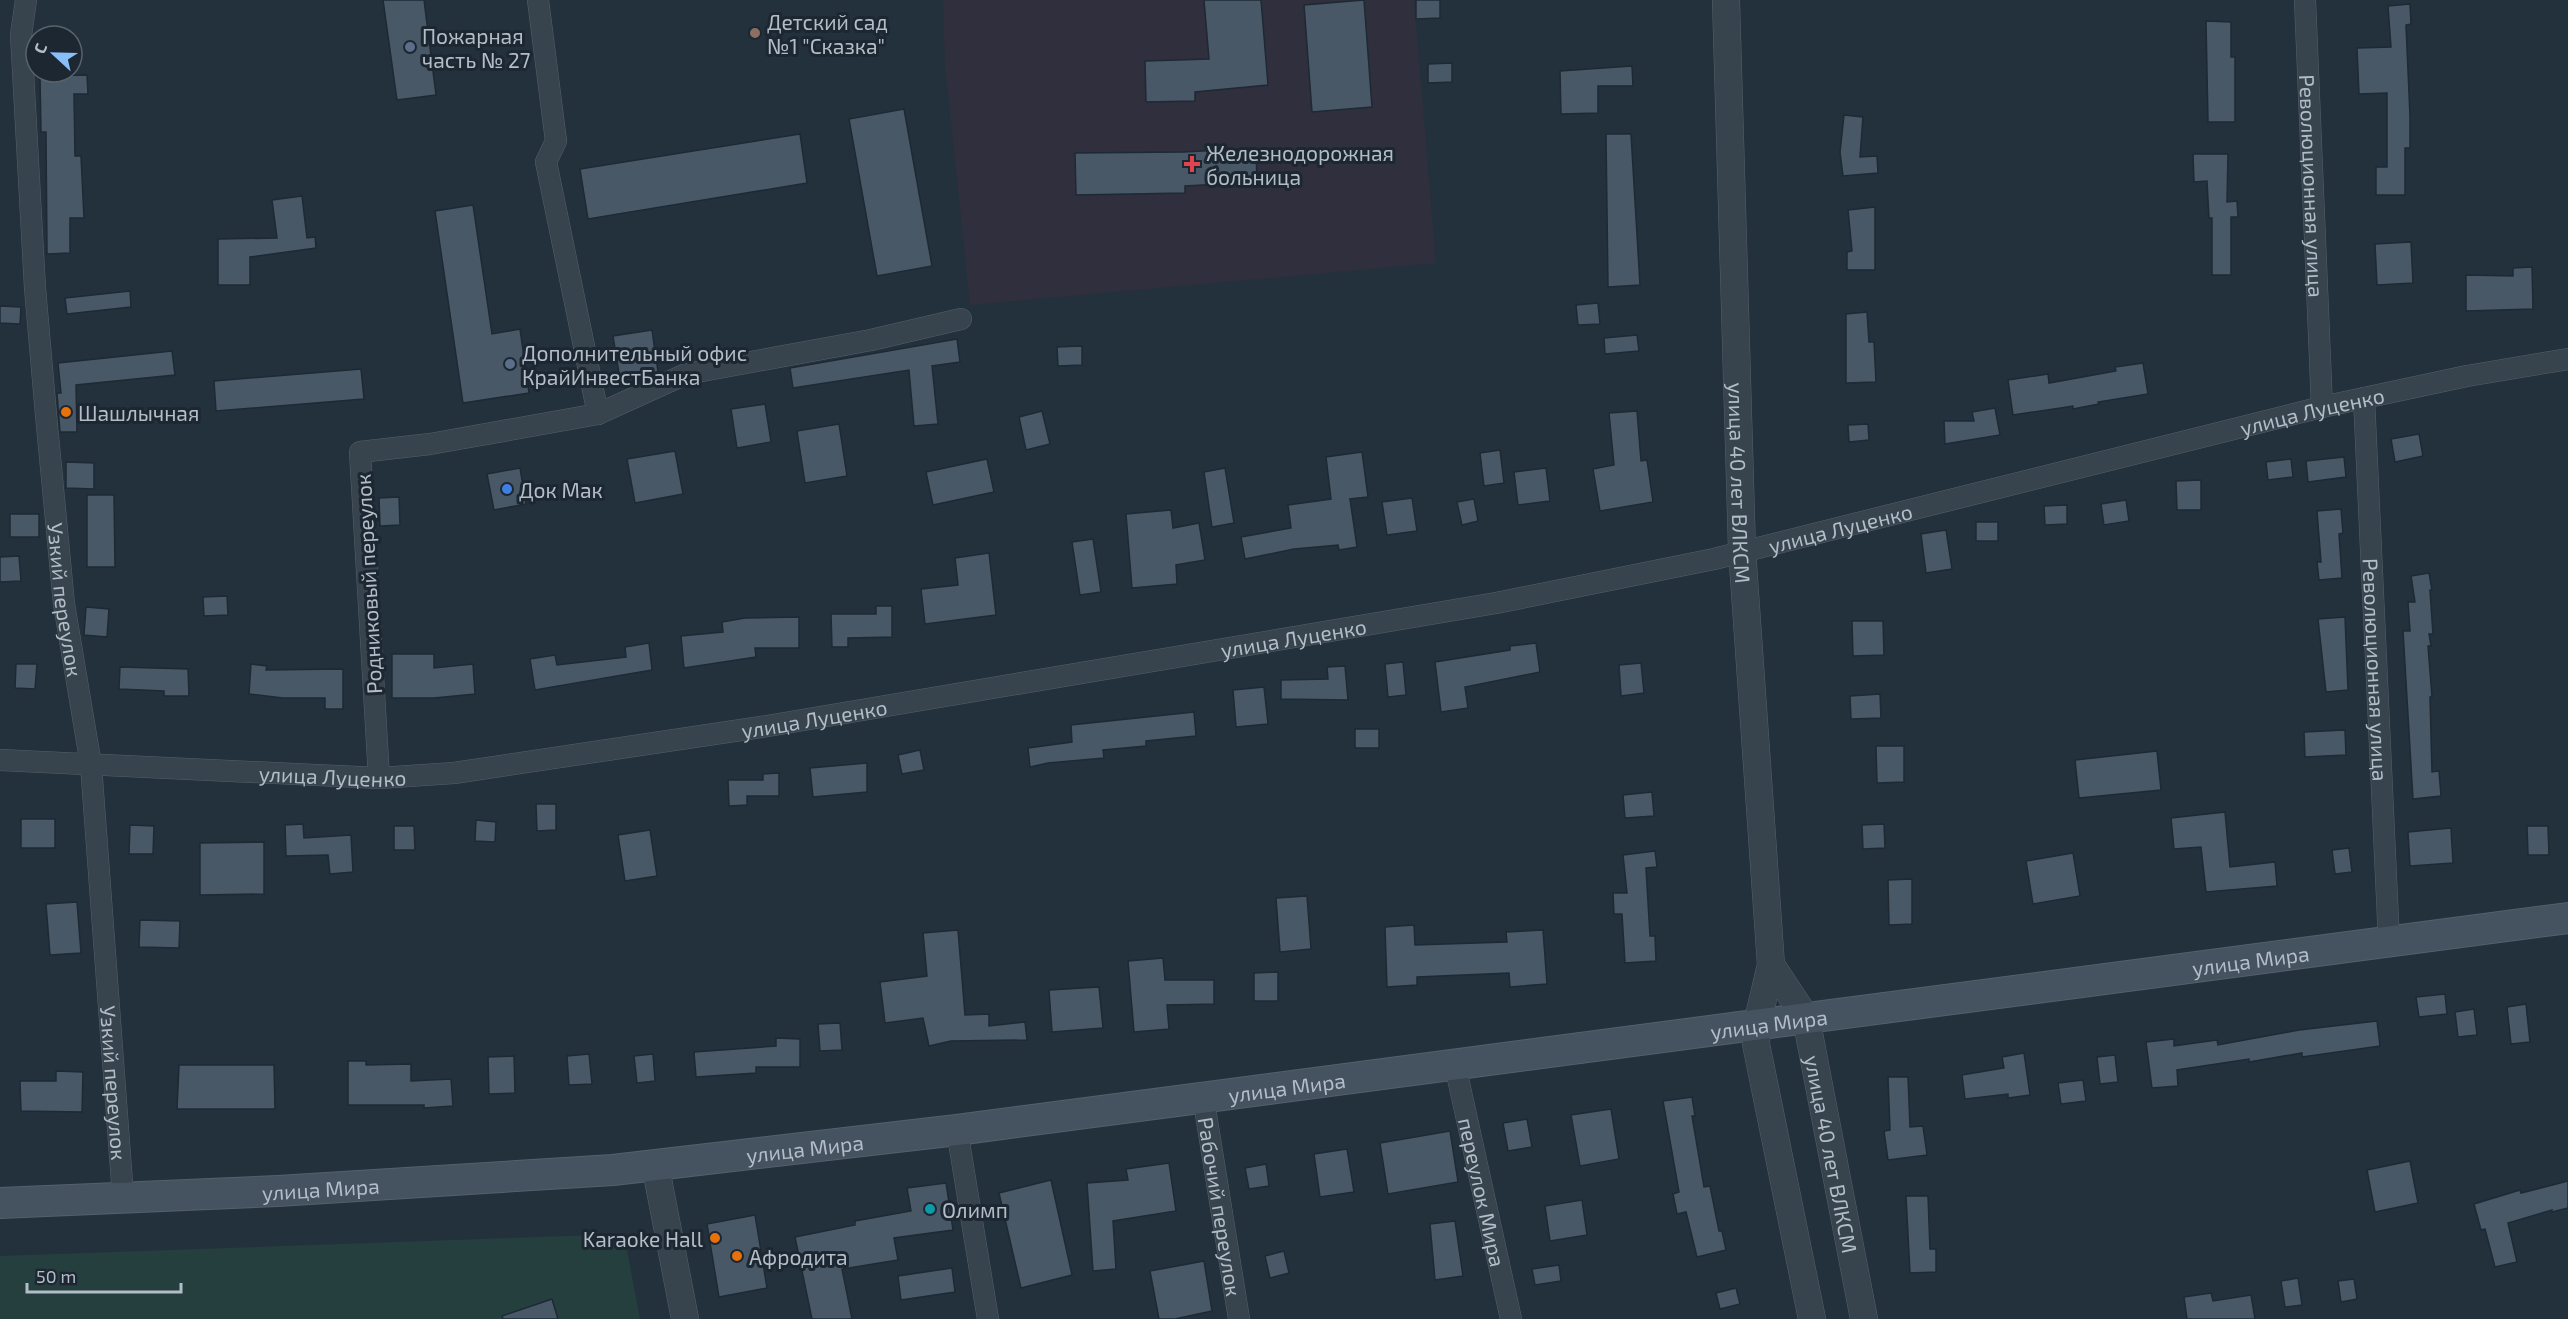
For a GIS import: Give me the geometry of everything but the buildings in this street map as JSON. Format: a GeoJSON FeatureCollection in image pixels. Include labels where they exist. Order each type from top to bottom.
{"type":"FeatureCollection","features":[{"type":"Feature","properties":{"kind":"main road","name":"улица Мира"},"geometry":{"type":"LineString","coordinates":[[0,1203],[278,1191],[613,1170],[957,1130],[2568,918]]}},
{"type":"Feature","properties":{"kind":"street","name":"Узкий переулок"},"geometry":{"type":"LineString","coordinates":[[26,0],[21,34],[35,288],[64,604],[91,765],[123,1196]]}},
{"type":"Feature","properties":{"kind":"street"},"geometry":{"type":"LineString","coordinates":[[538,0],[556,141],[546,162],[598,414]]}},
{"type":"Feature","properties":{"kind":"street","name":"улица 40 лет ВЛКСМ"},"geometry":{"type":"LineString","coordinates":[[1726,0],[1743,550],[1771,965],[1757,1024],[1756,1044],[1812,1319]]}},
{"type":"Feature","properties":{"kind":"street","name":"Революционная улица"},"geometry":{"type":"LineString","coordinates":[[2305,0],[2322,407]]}},
{"type":"Feature","properties":{"kind":"street","name":"Родниковый переулок"},"geometry":{"type":"LineString","coordinates":[[379,778],[360,452],[430,444],[598,414],[686,374],[871,340],[961,319]]}},
{"type":"Feature","properties":{"kind":"street","name":"улица Луценко"},"geometry":{"type":"LineString","coordinates":[[0,760],[379,778],[454,773],[1081,674],[1496,603],[1714,559],[2322,407],[2568,359]]}},
{"type":"Feature","properties":{"kind":"street","name":"Революционная улица"},"geometry":{"type":"LineString","coordinates":[[2364,398],[2389,942]]}},
{"type":"Feature","properties":{"kind":"street","name":"улица 40 лет ВЛКСМ"},"geometry":{"type":"LineString","coordinates":[[1771,965],[1806,1018],[1864,1319]]}},
{"type":"Feature","properties":{"kind":"street","name":"переулок Мира"},"geometry":{"type":"LineString","coordinates":[[1455,1065],[1511,1319]]}},
{"type":"Feature","properties":{"kind":"street","name":"Рабочий переулок"},"geometry":{"type":"LineString","coordinates":[[1203,1096],[1239,1319]]}},
{"type":"Feature","properties":{"kind":"street"},"geometry":{"type":"LineString","coordinates":[[957,1130],[988,1319]]}},
{"type":"Feature","properties":{"kind":"street"},"geometry":{"type":"LineString","coordinates":[[655,1164],[685,1319]]}},
{"type":"Feature","properties":{"kind":"shaded area","name":"Железнодорожная больница"},"geometry":{"type":"Polygon","coordinates":[[[943,0],[1414,0],[1436,263],[970,305],[945,65],[943,0]]]}},
{"type":"Feature","properties":{"kind":"green space"},"geometry":{"type":"Polygon","coordinates":[[[624,1234],[640,1319],[0,1319],[0,1256],[624,1234]]]}},
{"type":"Feature","properties":{"kind":"place","name":"Детский сад №1 \"Сказка\""},"geometry":{"type":"Point","coordinates":[755,33]}},
{"type":"Feature","properties":{"kind":"place","name":"Пожарная часть № 27"},"geometry":{"type":"Point","coordinates":[410,47]}},
{"type":"Feature","properties":{"kind":"place","name":"Железнодорожная больница"},"geometry":{"type":"Point","coordinates":[1192,164]}},
{"type":"Feature","properties":{"kind":"place","name":"Дополнительный офис КрайИнвестБанка"},"geometry":{"type":"Point","coordinates":[510,364]}},
{"type":"Feature","properties":{"kind":"place","name":"Шашлычная"},"geometry":{"type":"Point","coordinates":[66,412]}},
{"type":"Feature","properties":{"kind":"place","name":"Док Мак"},"geometry":{"type":"Point","coordinates":[507,489]}},
{"type":"Feature","properties":{"kind":"place","name":"Олимп"},"geometry":{"type":"Point","coordinates":[930,1209]}},
{"type":"Feature","properties":{"kind":"place","name":"Karaoke Hall"},"geometry":{"type":"Point","coordinates":[715,1238]}},
{"type":"Feature","properties":{"kind":"place","name":"Афродита"},"geometry":{"type":"Point","coordinates":[737,1256]}}]}
